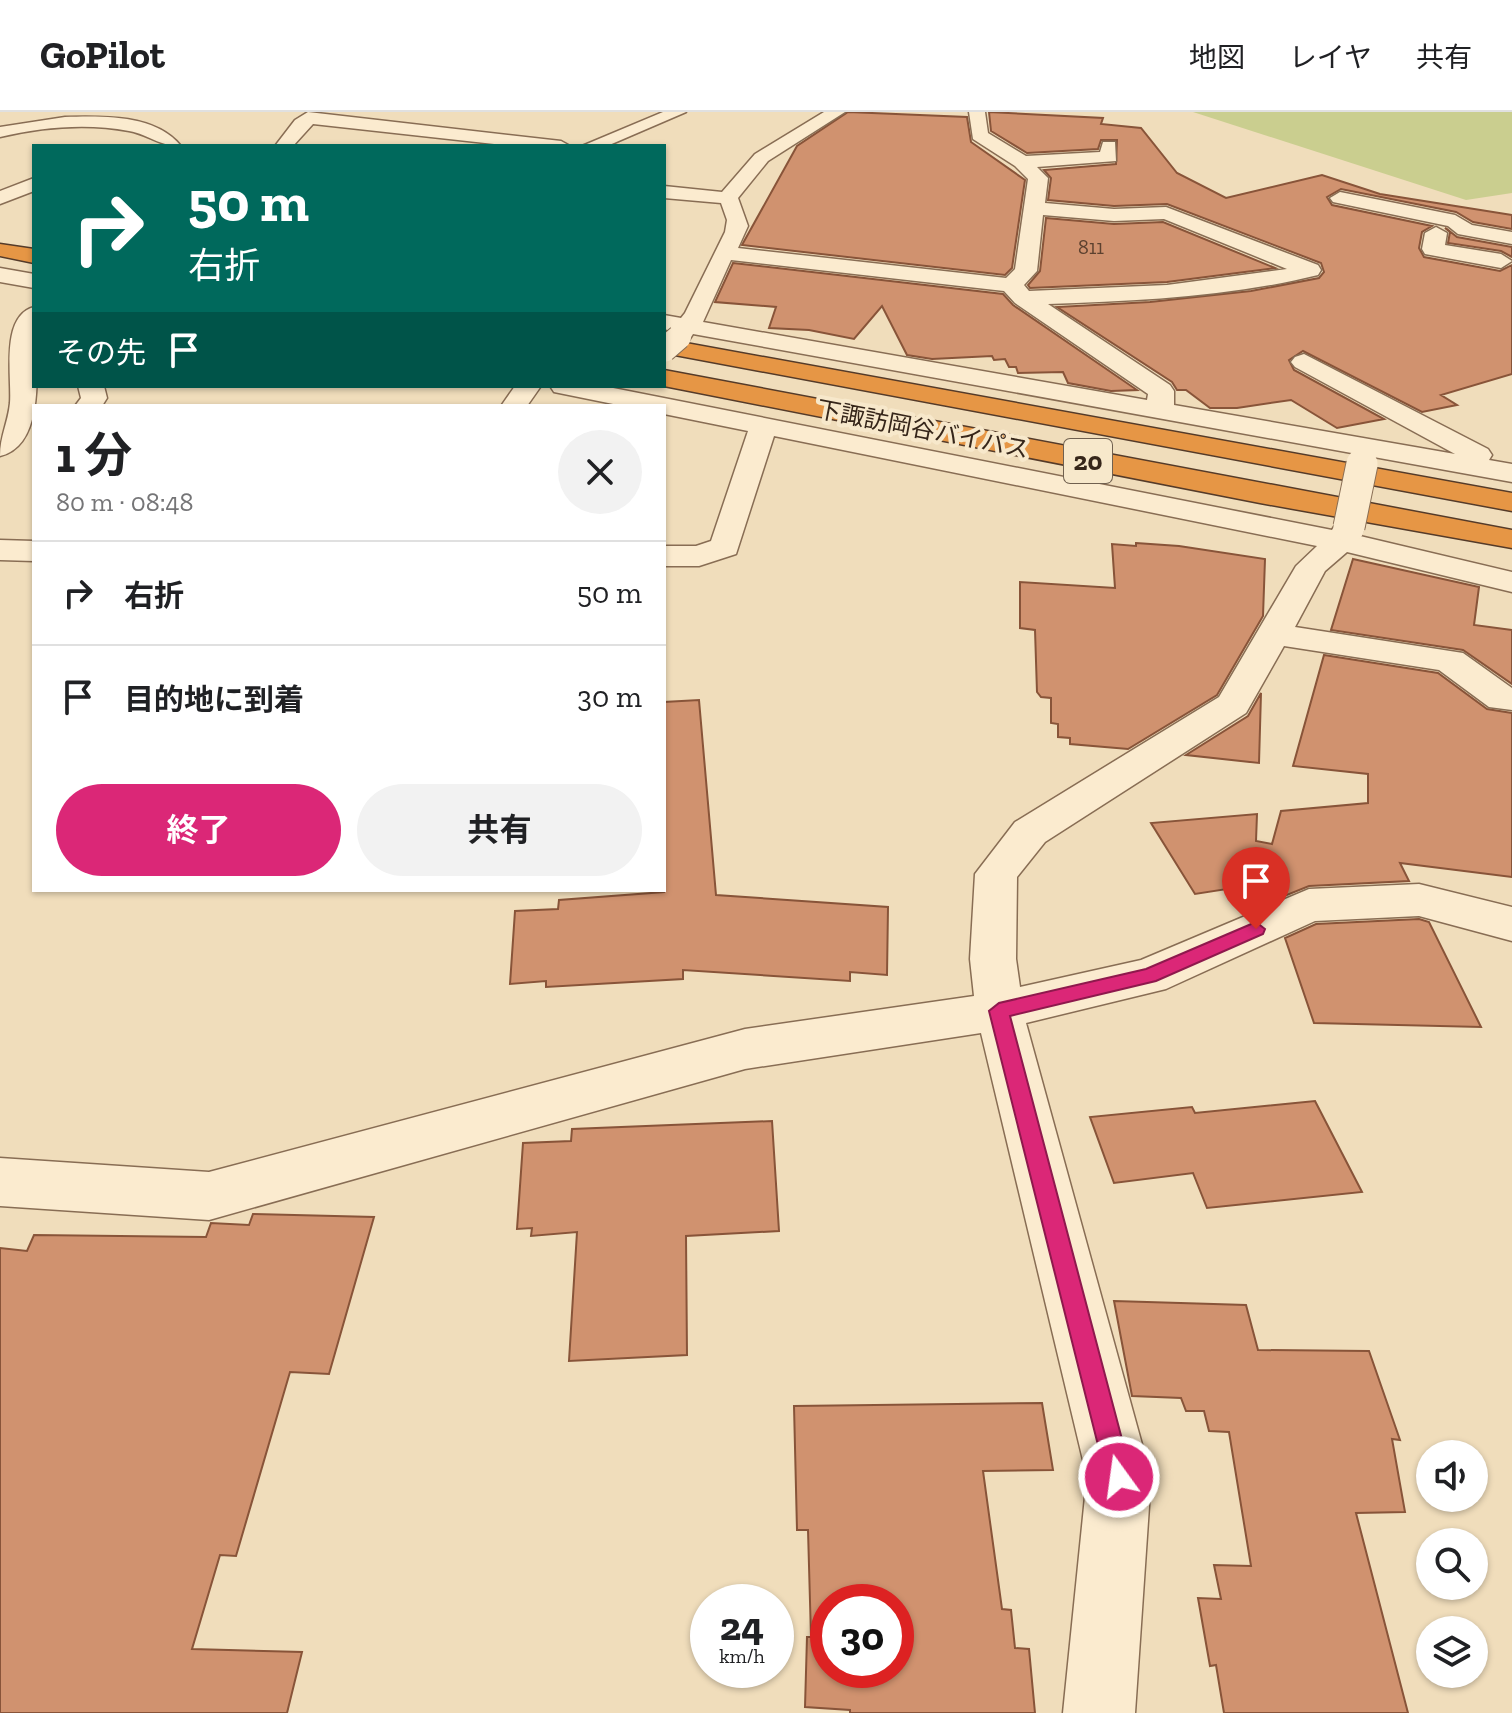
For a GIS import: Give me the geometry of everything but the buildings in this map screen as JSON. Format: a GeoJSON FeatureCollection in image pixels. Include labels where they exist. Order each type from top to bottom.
{"type":"FeatureCollection","features":[{"type":"Feature","properties":{"kind":"highway"},"geometry":{"type":"LineString","coordinates":[[0,250],[32,256]]}},
{"type":"Feature","properties":{"kind":"highway","name":"下諏訪岡谷バイパス"},"geometry":{"type":"LineString","coordinates":[[672,336],[1512,502]]}},
{"type":"Feature","properties":{"kind":"highway","name":"下諏訪岡谷バイパス"},"geometry":{"type":"LineString","coordinates":[[666,378],[1260,494],[1512,539]]}},
{"type":"Feature","properties":{"kind":"street"},"geometry":{"type":"LineString","coordinates":[[596,144],[678,112]]}},
{"type":"Feature","properties":{"kind":"street"},"geometry":{"type":"LineString","coordinates":[[728,198],[735,185],[780,140],[837,112]]}},
{"type":"Feature","properties":{"kind":"street"},"geometry":{"type":"LineString","coordinates":[[977,112],[979,135],[1022,162],[1038,178],[1026,271],[1017,292]]}},
{"type":"Feature","properties":{"kind":"street"},"geometry":{"type":"LineString","coordinates":[[286,144],[314,115],[545,144]]}},
{"type":"Feature","properties":{"kind":"street"},"geometry":{"type":"LineString","coordinates":[[0,132],[104,118],[163,134],[170,144]]}},
{"type":"Feature","properties":{"kind":"street"},"geometry":{"type":"LineString","coordinates":[[94,144],[104,118]]}},
{"type":"Feature","properties":{"kind":"street"},"geometry":{"type":"LineString","coordinates":[[1022,162],[1109,157],[1109,146]]}},
{"type":"Feature","properties":{"kind":"street"},"geometry":{"type":"LineString","coordinates":[[0,198],[32,185]]}},
{"type":"Feature","properties":{"kind":"street"},"geometry":{"type":"LineString","coordinates":[[666,192],[728,198]]}},
{"type":"Feature","properties":{"kind":"street"},"geometry":{"type":"LineString","coordinates":[[728,198],[739,216],[738,235],[723,253],[672,336],[1160,412],[1362,456],[1487,456]]}},
{"type":"Feature","properties":{"kind":"street"},"geometry":{"type":"LineString","coordinates":[[1340,198],[1455,221],[1465,230],[1512,238]]}},
{"type":"Feature","properties":{"kind":"street"},"geometry":{"type":"LineString","coordinates":[[723,253],[1017,292],[1184,293],[1253,284],[1310,270],[1166,213],[1114,215],[1033,208]]}},
{"type":"Feature","properties":{"kind":"street"},"geometry":{"type":"LineString","coordinates":[[1436,233],[1433,249],[1512,263]]}},
{"type":"Feature","properties":{"kind":"street"},"geometry":{"type":"LineString","coordinates":[[0,275],[32,281]]}},
{"type":"Feature","properties":{"kind":"street"},"geometry":{"type":"LineString","coordinates":[[1017,292],[1161,391],[1160,412]]}},
{"type":"Feature","properties":{"kind":"street"},"geometry":{"type":"LineString","coordinates":[[11,462],[22,398],[23,328],[32,317]]}},
{"type":"Feature","properties":{"kind":"street"},"geometry":{"type":"LineString","coordinates":[[1304,362],[1487,456],[1512,473]]}},
{"type":"Feature","properties":{"kind":"street"},"geometry":{"type":"LineString","coordinates":[[585,388],[618,391],[764,424],[1345,534],[1512,582]]}},
{"type":"Feature","properties":{"kind":"street"},"geometry":{"type":"LineString","coordinates":[[666,556],[699,556],[725,547],[764,424]]}},
{"type":"Feature","properties":{"kind":"street"},"geometry":{"type":"LineString","coordinates":[[1099,1713],[1119,1477],[999,1011],[993,959],[996,874],[1030,832],[1233,705],[1312,566],[1345,534],[1362,456]]}},
{"type":"Feature","properties":{"kind":"street"},"geometry":{"type":"LineString","coordinates":[[0,550],[32,551]]}},
{"type":"Feature","properties":{"kind":"street"},"geometry":{"type":"LineString","coordinates":[[1273,634],[1450,661],[1502,699],[1512,699]]}},
{"type":"Feature","properties":{"kind":"street"},"geometry":{"type":"LineString","coordinates":[[0,1182],[209,1196],[745,1049],[999,1011],[1150,976],[1309,905],[1419,900],[1512,924]]}},
{"type":"Feature","properties":{"kind":"green space"},"geometry":{"type":"Polygon","coordinates":[[[1193,112],[1512,112],[1512,193],[1466,200],[1193,112]]]}},
{"type":"Feature","properties":{"kind":"route"},"geometry":{"type":"LineString","coordinates":[[1119,1477],[999,1011],[1150,976],[1256,929]]}}]}
